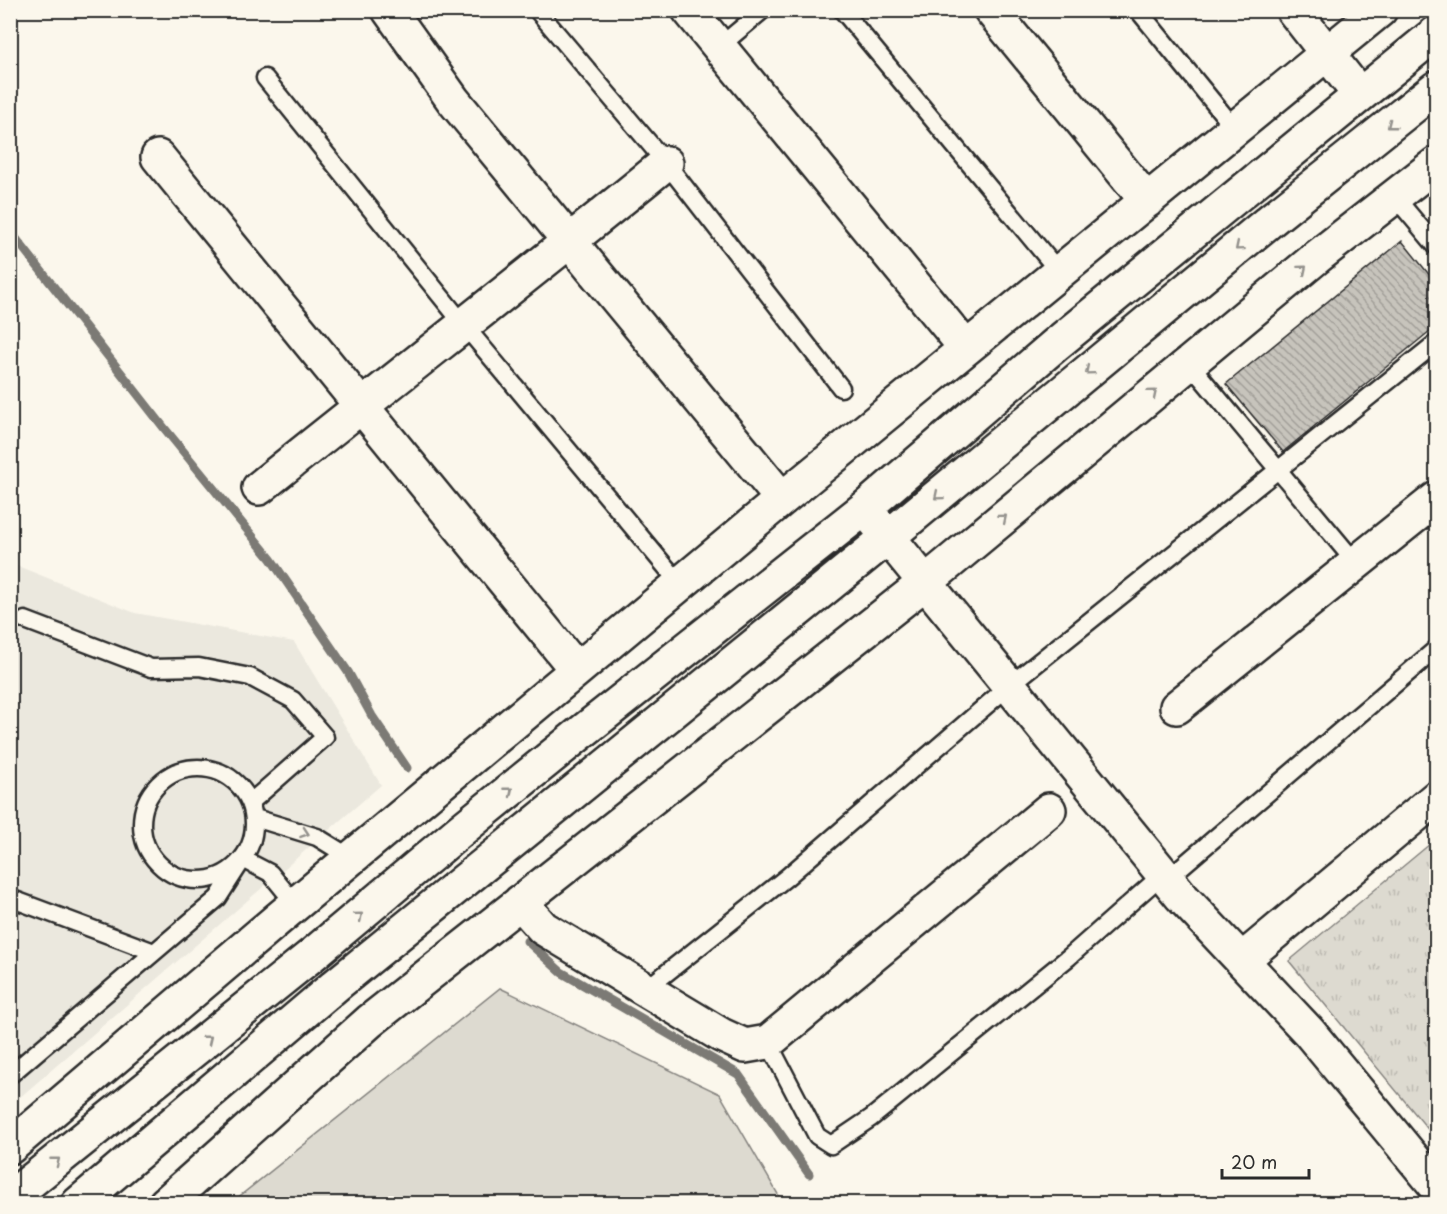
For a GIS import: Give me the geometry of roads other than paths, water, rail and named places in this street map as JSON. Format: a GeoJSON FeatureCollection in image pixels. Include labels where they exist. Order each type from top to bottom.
{"type":"FeatureCollection","features":[{"type":"Feature","properties":{"kind":"street"},"geometry":{"type":"LineString","coordinates":[[389,10],[453,100],[782,499]]}},
{"type":"Feature","properties":{"kind":"street"},"geometry":{"type":"LineString","coordinates":[[689,10],[966,348]]}},
{"type":"Feature","properties":{"kind":"street"},"geometry":{"type":"LineString","coordinates":[[991,10],[1147,201]]}},
{"type":"Feature","properties":{"kind":"street"},"geometry":{"type":"LineString","coordinates":[[1293,10],[1359,94]]}},
{"type":"Feature","properties":{"kind":"street"},"geometry":{"type":"LineString","coordinates":[[10,1147],[351,858],[782,499],[1380,10]]}},
{"type":"Feature","properties":{"kind":"street"},"geometry":{"type":"LineString","coordinates":[[10,1198],[275,986],[568,744],[865,508],[1054,345],[1359,94],[1437,33]]}},
{"type":"Feature","properties":{"kind":"street"},"geometry":{"type":"LineString","coordinates":[[78,1203],[336,985],[888,537],[1272,219],[1437,88]]}},
{"type":"Feature","properties":{"kind":"street"},"geometry":{"type":"LineString","coordinates":[[158,157],[577,670]]}},
{"type":"Feature","properties":{"kind":"street"},"geometry":{"type":"LineString","coordinates":[[259,488],[570,242],[666,163]]}},
{"type":"Feature","properties":{"kind":"street"},"geometry":{"type":"LineString","coordinates":[[165,1203],[369,1021],[926,582],[1317,257],[1437,164]]}},
{"type":"Feature","properties":{"kind":"street"},"geometry":{"type":"LineString","coordinates":[[1177,707],[1355,562],[1437,499]]}},
{"type":"Feature","properties":{"kind":"street"},"geometry":{"type":"LineString","coordinates":[[865,508],[1165,877],[1309,1032],[1437,1186]]}},
{"type":"Feature","properties":{"kind":"street"},"geometry":{"type":"LineString","coordinates":[[1242,960],[1437,798]]}},
{"type":"Feature","properties":{"kind":"street"},"geometry":{"type":"LineString","coordinates":[[520,902],[543,928],[645,990],[745,1046],[768,1042],[1049,810]]}},
{"type":"Feature","properties":{"kind":"lane"},"geometry":{"type":"LineString","coordinates":[[537,10],[666,163],[841,388]]}},
{"type":"Feature","properties":{"kind":"lane"},"geometry":{"type":"LineString","coordinates":[[719,47],[764,10]]}},
{"type":"Feature","properties":{"kind":"lane"},"geometry":{"type":"LineString","coordinates":[[842,10],[1059,272]]}},
{"type":"Feature","properties":{"kind":"lane"},"geometry":{"type":"LineString","coordinates":[[1138,10],[1235,129]]}},
{"type":"Feature","properties":{"kind":"lane"},"geometry":{"type":"LineString","coordinates":[[265,78],[464,325],[680,584]]}},
{"type":"Feature","properties":{"kind":"lane"},"geometry":{"type":"LineString","coordinates":[[1395,197],[1437,246]]}},
{"type":"Feature","properties":{"kind":"lane"},"geometry":{"type":"LineString","coordinates":[[645,990],[787,877],[1010,685],[1437,343]]}},
{"type":"Feature","properties":{"kind":"lane"},"geometry":{"type":"LineString","coordinates":[[1190,363],[1355,562]]}},
{"type":"Feature","properties":{"kind":"lane"},"geometry":{"type":"LineString","coordinates":[[25,620],[152,668],[199,667],[250,677],[293,700],[325,737],[253,810]]}},
{"type":"Feature","properties":{"kind":"lane"},"geometry":{"type":"LineString","coordinates":[[768,1042],[817,1136],[831,1145],[871,1118],[1069,957],[1437,649]]}},
{"type":"Feature","properties":{"kind":"lane"},"geometry":{"type":"LineString","coordinates":[[10,1075],[218,898],[243,859],[251,846],[255,833],[253,810],[240,786],[225,773],[206,767],[186,768],[168,775],[153,788],[144,806],[141,825],[145,844],[155,861],[171,873],[190,880],[210,879],[228,872],[243,859]]}},
{"type":"Feature","properties":{"kind":"lane"},"geometry":{"type":"LineString","coordinates":[[253,810],[317,837],[351,858]]}},
{"type":"Feature","properties":{"kind":"lane"},"geometry":{"type":"LineString","coordinates":[[243,859],[270,873],[296,905]]}},
{"type":"Feature","properties":{"kind":"lane"},"geometry":{"type":"LineString","coordinates":[[10,898],[154,952]]}},
{"type":"Feature","properties":{"kind":"waterway"},"geometry":{"type":"LineString","coordinates":[[10,231],[165,429],[271,559],[348,672],[372,716],[407,768]]}},
{"type":"Feature","properties":{"kind":"waterway"},"geometry":{"type":"LineString","coordinates":[[527,941],[561,972],[738,1074],[809,1174]]}}]}
